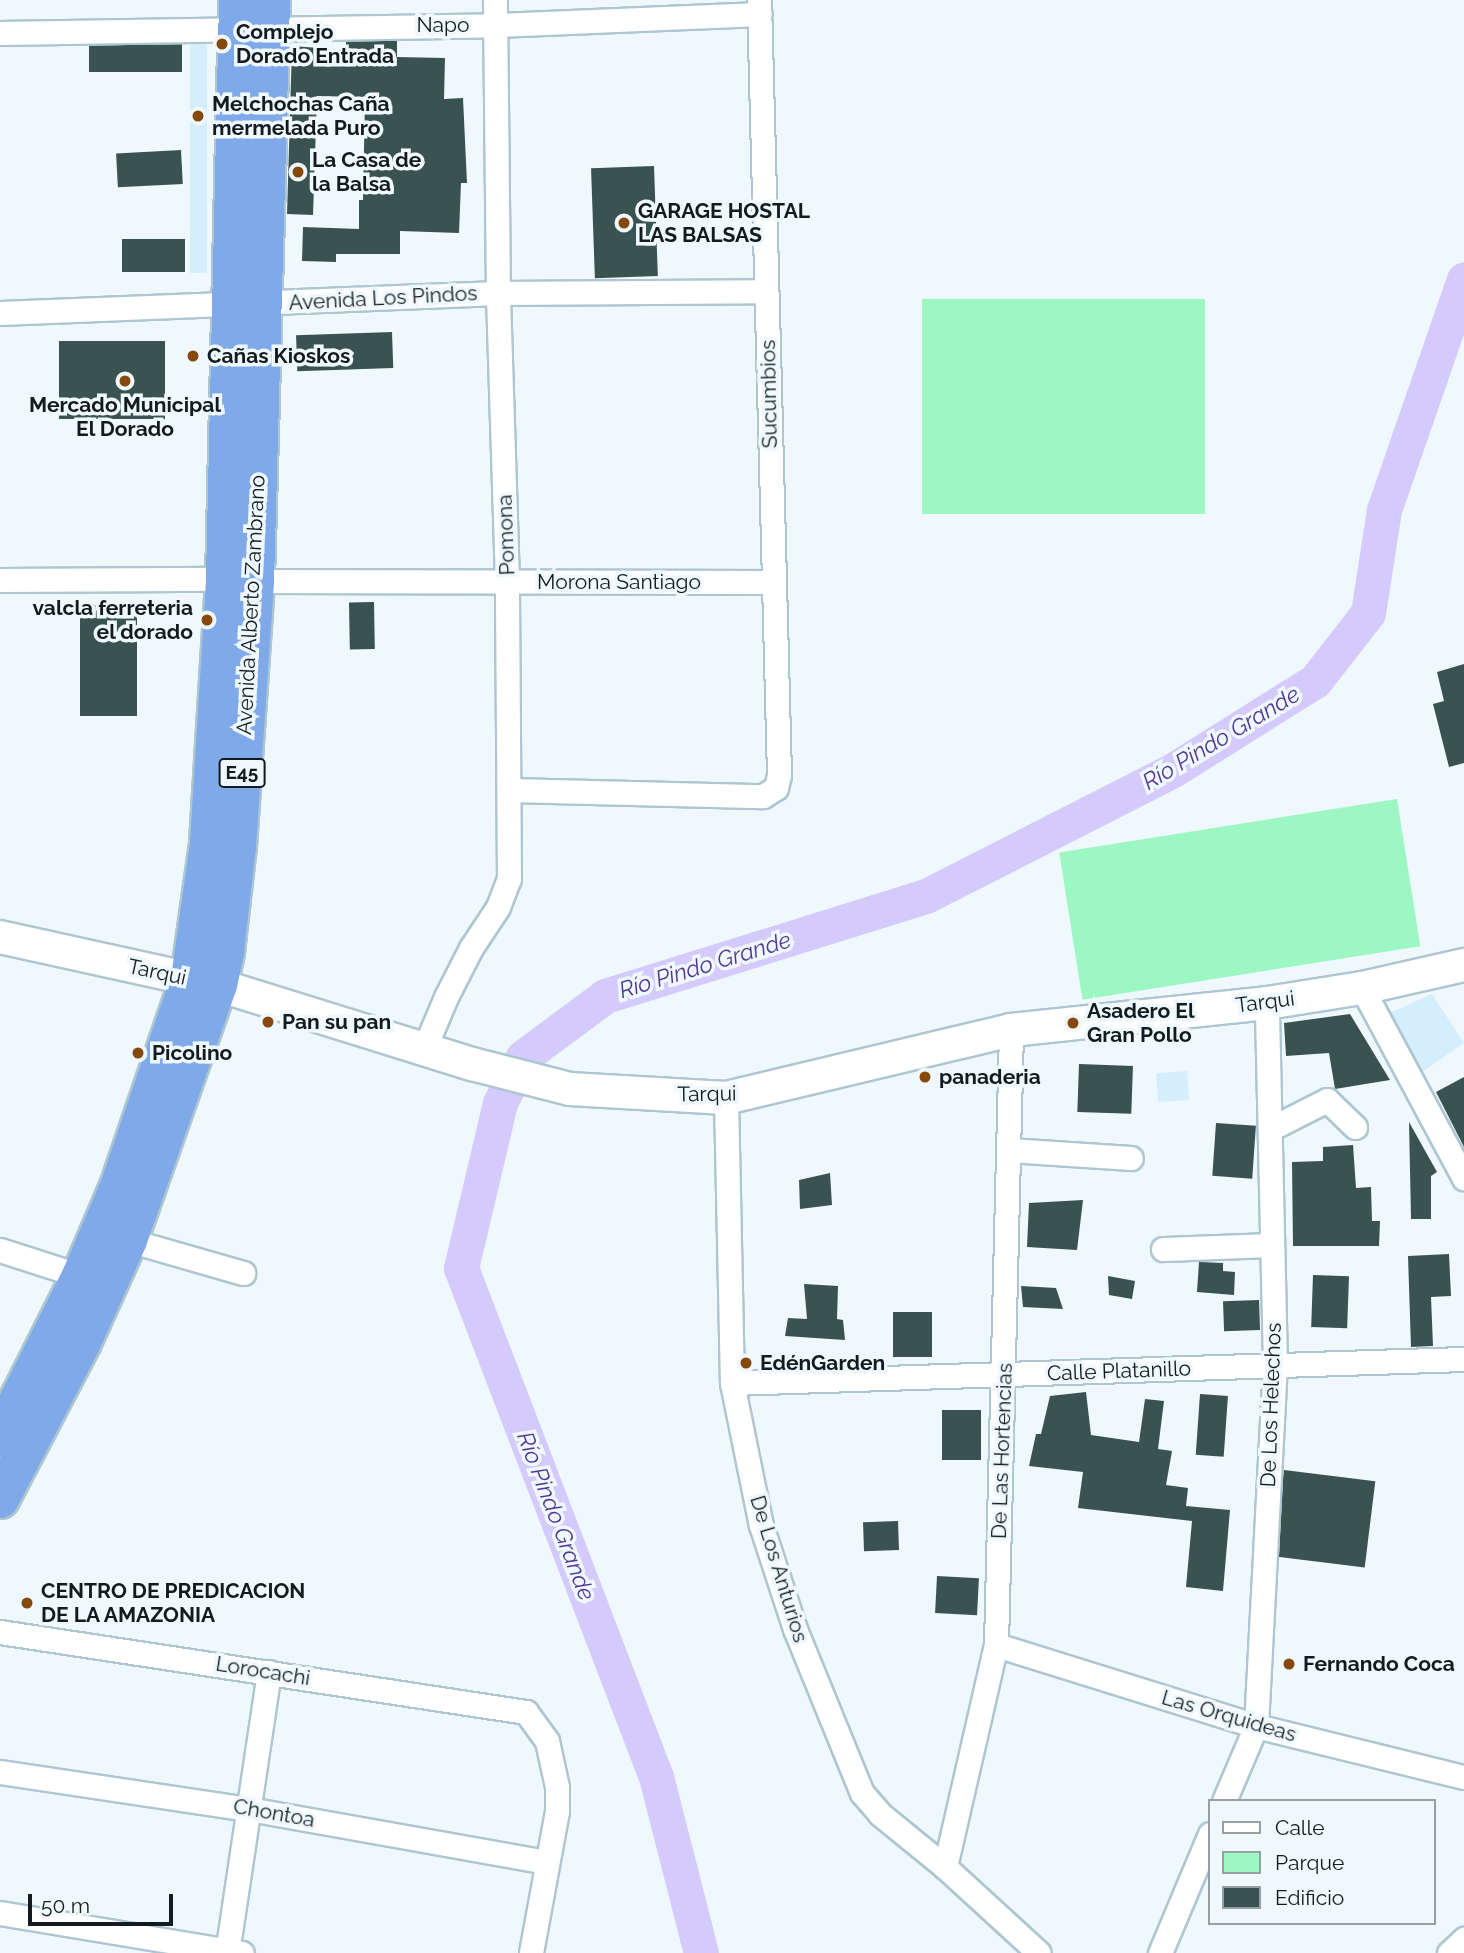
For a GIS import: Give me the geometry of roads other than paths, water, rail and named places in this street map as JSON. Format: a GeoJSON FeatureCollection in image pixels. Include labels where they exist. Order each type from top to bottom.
{"type":"FeatureCollection","features":[{"type":"Feature","properties":{"kind":"highway","name":"Avenida Alberto Zambrano"},"geometry":{"type":"LineString","coordinates":[[0,1499],[82,1342],[128,1240],[204,982],[209,843],[240,580],[254,13]]}},
{"type":"Feature","properties":{"kind":"highway","name":"Avenida Alberto Zambrano"},"geometry":{"type":"LineString","coordinates":[[6,1414],[81,1276],[204,982]]}},
{"type":"Feature","properties":{"kind":"street","name":"Pomona"},"geometry":{"type":"LineString","coordinates":[[424,1049],[446,997],[471,948],[498,907],[509,878],[507,582],[498,293],[495,0]]}},
{"type":"Feature","properties":{"kind":"street","name":"Napo"},"geometry":{"type":"LineString","coordinates":[[0,33],[254,13],[496,24],[760,7]]}},
{"type":"Feature","properties":{"kind":"street","name":"Sucumbios"},"geometry":{"type":"LineString","coordinates":[[510,790],[763,796],[776,788],[779,775],[760,7]]}},
{"type":"Feature","properties":{"kind":"street","name":"Avenida Los Pindos"},"geometry":{"type":"LineString","coordinates":[[0,313],[498,293],[766,291]]}},
{"type":"Feature","properties":{"kind":"street","name":"Morona Santiago"},"geometry":{"type":"LineString","coordinates":[[0,580],[773,582]]}},
{"type":"Feature","properties":{"kind":"street","name":"Tarqui"},"geometry":{"type":"LineString","coordinates":[[0,937],[204,982],[472,1064],[570,1090],[726,1097],[1011,1030],[1267,1003],[1362,988],[1464,965]]}},
{"type":"Feature","properties":{"kind":"street"},"geometry":{"type":"LineString","coordinates":[[1362,988],[1464,1178]]}},
{"type":"Feature","properties":{"kind":"street","name":"De Los Helechos"},"geometry":{"type":"LineString","coordinates":[[1225,1799],[1256,1726],[1275,1365],[1267,1003]]}},
{"type":"Feature","properties":{"kind":"street","name":"De Las Hortencias"},"geometry":{"type":"LineString","coordinates":[[945,1867],[996,1645],[1005,1374],[1011,1030]]}},
{"type":"Feature","properties":{"kind":"street","name":"De Los Anturios"},"geometry":{"type":"LineString","coordinates":[[726,1097],[732,1383],[761,1525],[795,1629],[862,1793],[880,1814],[945,1867],[1039,1953]]}},
{"type":"Feature","properties":{"kind":"street"},"geometry":{"type":"LineString","coordinates":[[1270,1129],[1327,1100],[1355,1128]]}},
{"type":"Feature","properties":{"kind":"street"},"geometry":{"type":"LineString","coordinates":[[1009,1150],[1130,1158]]}},
{"type":"Feature","properties":{"kind":"street"},"geometry":{"type":"LineString","coordinates":[[128,1240],[243,1273]]}},
{"type":"Feature","properties":{"kind":"street"},"geometry":{"type":"LineString","coordinates":[[1163,1249],[1272,1245]]}},
{"type":"Feature","properties":{"kind":"street"},"geometry":{"type":"LineString","coordinates":[[0,1250],[81,1276]]}},
{"type":"Feature","properties":{"kind":"street","name":"Calle Platanillo"},"geometry":{"type":"LineString","coordinates":[[732,1383],[1464,1359]]}},
{"type":"Feature","properties":{"kind":"street","name":"Lorocachi"},"geometry":{"type":"LineString","coordinates":[[0,1632],[526,1712],[547,1741],[557,1787],[557,1811],[546,1862]]}},
{"type":"Feature","properties":{"kind":"street","name":"Las Orquideas"},"geometry":{"type":"LineString","coordinates":[[996,1645],[1256,1726],[1464,1777]]}},
{"type":"Feature","properties":{"kind":"street"},"geometry":{"type":"LineString","coordinates":[[0,1913],[232,1952],[269,1672]]}},
{"type":"Feature","properties":{"kind":"street","name":"Chontoa"},"geometry":{"type":"LineString","coordinates":[[0,1772],[249,1808],[546,1862]]}},
{"type":"Feature","properties":{"kind":"street"},"geometry":{"type":"LineString","coordinates":[[1160,1953],[1208,1839]]}},
{"type":"Feature","properties":{"kind":"street"},"geometry":{"type":"LineString","coordinates":[[531,1953],[546,1862]]}},
{"type":"Feature","properties":{"kind":"street"},"geometry":{"type":"LineString","coordinates":[[1449,1953],[1464,1939]]}},
{"type":"Feature","properties":{"kind":"waterway","name":"Río Pindo Grande"},"geometry":{"type":"LineString","coordinates":[[701,1953],[656,1777],[461,1268],[500,1103],[523,1057],[605,996],[926,896],[1173,770],[1315,681],[1368,613],[1384,510],[1464,279]]}},
{"type":"Feature","properties":{"kind":"place","name":"Complejo Dorado Entrada"},"geometry":{"type":"Point","coordinates":[222,44]}},
{"type":"Feature","properties":{"kind":"place","name":"Melchochas Caña mermelada Puro"},"geometry":{"type":"Point","coordinates":[198,116]}},
{"type":"Feature","properties":{"kind":"place","name":"La Casa de la Balsa"},"geometry":{"type":"Point","coordinates":[298,172]}},
{"type":"Feature","properties":{"kind":"place","name":"GARAGE HOSTAL LAS BALSAS"},"geometry":{"type":"Point","coordinates":[624,223]}},
{"type":"Feature","properties":{"kind":"place","name":"Cañas Kioskos"},"geometry":{"type":"Point","coordinates":[193,356]}},
{"type":"Feature","properties":{"kind":"place","name":"Mercado Municipal El Dorado"},"geometry":{"type":"Point","coordinates":[125,381]}},
{"type":"Feature","properties":{"kind":"place","name":"valcla ferreteria el dorado"},"geometry":{"type":"Point","coordinates":[207,620]}},
{"type":"Feature","properties":{"kind":"place","name":"Pan su pan"},"geometry":{"type":"Point","coordinates":[268,1022]}},
{"type":"Feature","properties":{"kind":"place","name":"Asadero El Gran Pollo"},"geometry":{"type":"Point","coordinates":[1073,1023]}},
{"type":"Feature","properties":{"kind":"place","name":"Picolino"},"geometry":{"type":"Point","coordinates":[138,1053]}},
{"type":"Feature","properties":{"kind":"place","name":"panaderia"},"geometry":{"type":"Point","coordinates":[925,1077]}},
{"type":"Feature","properties":{"kind":"place","name":"EdénGarden"},"geometry":{"type":"Point","coordinates":[746,1363]}},
{"type":"Feature","properties":{"kind":"place","name":"CENTRO DE PREDICACION DE LA AMAZONIA"},"geometry":{"type":"Point","coordinates":[27,1603]}},
{"type":"Feature","properties":{"kind":"place","name":"Fernando Coca"},"geometry":{"type":"Point","coordinates":[1289,1664]}}]}
